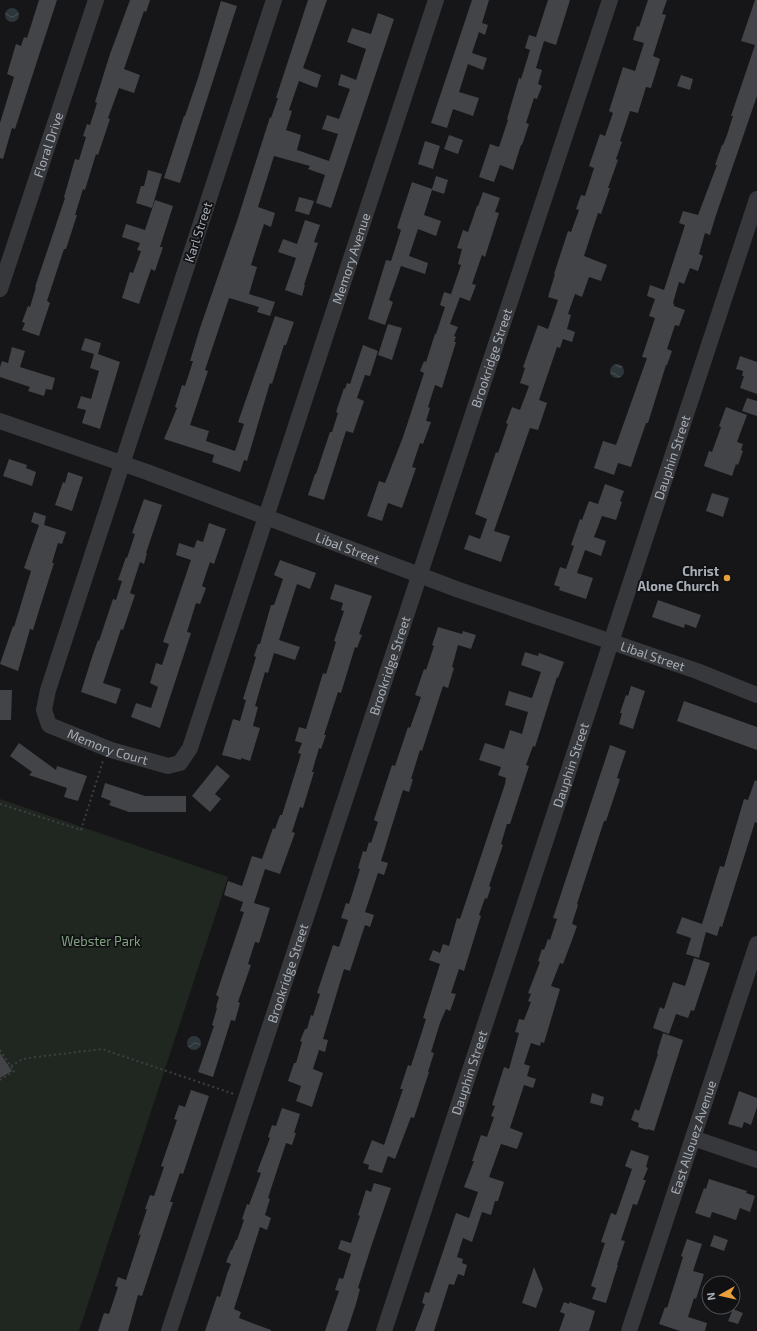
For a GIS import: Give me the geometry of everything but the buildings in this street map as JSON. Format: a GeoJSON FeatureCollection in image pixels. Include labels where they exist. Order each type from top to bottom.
{"type":"FeatureCollection","features":[{"type":"Feature","properties":{"kind":"street","name":"Floral Drive"},"geometry":{"type":"LineString","coordinates":[[0,289],[96,0]]}},
{"type":"Feature","properties":{"kind":"street","name":"Karl Street"},"geometry":{"type":"LineString","coordinates":[[122,463],[274,0]]}},
{"type":"Feature","properties":{"kind":"street","name":"Memory Avenue"},"geometry":{"type":"LineString","coordinates":[[266,517],[436,0]]}},
{"type":"Feature","properties":{"kind":"street","name":"Brookridge Street"},"geometry":{"type":"LineString","coordinates":[[169,1331],[610,0]]}},
{"type":"Feature","properties":{"kind":"street","name":"Dauphin Street"},"geometry":{"type":"LineString","coordinates":[[384,1331],[757,199]]}},
{"type":"Feature","properties":{"kind":"street","name":"Libal Street"},"geometry":{"type":"LineString","coordinates":[[0,421],[122,463],[420,575],[610,643],[696,671],[757,687]]}},
{"type":"Feature","properties":{"kind":"street","name":"Memory Court"},"geometry":{"type":"LineString","coordinates":[[122,463],[50,682],[44,710],[49,725],[107,748],[168,766],[180,763],[190,748],[266,517]]}},
{"type":"Feature","properties":{"kind":"street","name":"Libal Street"},"geometry":{"type":"LineString","coordinates":[[696,671],[757,695]]}},
{"type":"Feature","properties":{"kind":"street","name":"East Allouez Avenue"},"geometry":{"type":"LineString","coordinates":[[629,1331],[757,944]]}},
{"type":"Feature","properties":{"kind":"street"},"geometry":{"type":"LineString","coordinates":[[693,1138],[757,1160]]}},
{"type":"Feature","properties":{"kind":"path"},"geometry":{"type":"LineString","coordinates":[[0,804],[81,830],[107,748]]}},
{"type":"Feature","properties":{"kind":"path"},"geometry":{"type":"LineString","coordinates":[[11,1066],[28,1058],[102,1049],[246,1098]]}},
{"type":"Feature","properties":{"kind":"path"},"geometry":{"type":"LineString","coordinates":[[0,1050],[14,1071],[0,1080]]}},
{"type":"Feature","properties":{"kind":"green space","name":"Webster Park"},"geometry":{"type":"Polygon","coordinates":[[[0,799],[228,877],[79,1331],[0,1331],[0,799]]]}},
{"type":"Feature","properties":{"kind":"water"},"geometry":{"type":"Polygon","coordinates":[[[12,8],[17,10],[19,15],[17,20],[12,22],[7,20],[5,15],[7,10],[12,8]]]}},
{"type":"Feature","properties":{"kind":"water"},"geometry":{"type":"Polygon","coordinates":[[[617,364],[622,366],[624,371],[622,376],[617,378],[612,376],[610,371],[612,366],[617,364]]]}},
{"type":"Feature","properties":{"kind":"water"},"geometry":{"type":"Polygon","coordinates":[[[194,1036],[199,1038],[201,1043],[199,1048],[194,1050],[189,1048],[187,1043],[189,1038],[194,1036]]]}},
{"type":"Feature","properties":{"kind":"place","name":"Christ Alone Church"},"geometry":{"type":"Point","coordinates":[727,578]}}]}
